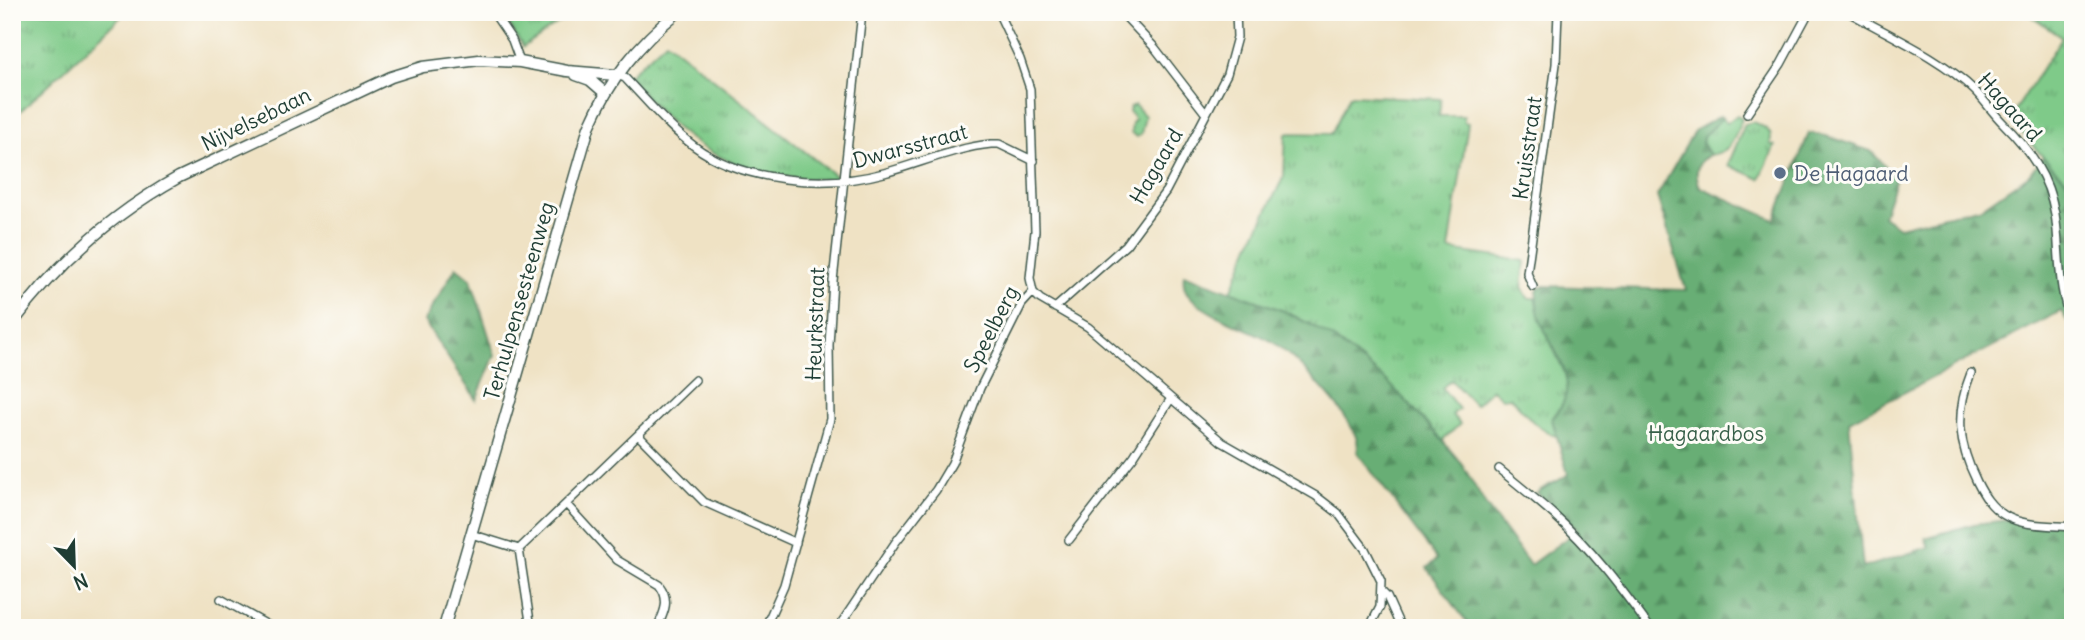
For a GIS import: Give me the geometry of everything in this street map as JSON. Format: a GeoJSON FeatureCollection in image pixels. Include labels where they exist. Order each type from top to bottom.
{"type":"FeatureCollection","features":[{"type":"Feature","properties":{"kind":"main road","name":"Terhulpensesteenweg"},"geometry":{"type":"LineString","coordinates":[[444,628],[589,127],[616,75],[643,42],[678,12]]}},
{"type":"Feature","properties":{"kind":"main road","name":"Nijvelsebaan"},"geometry":{"type":"LineString","coordinates":[[12,324],[40,288],[85,242],[114,218],[179,177],[372,85],[408,71],[457,61],[520,62],[567,71],[616,75]]}},
{"type":"Feature","properties":{"kind":"main road","name":"Nijvelsebaan"},"geometry":{"type":"LineString","coordinates":[[567,71],[590,80],[605,93]]}},
{"type":"Feature","properties":{"kind":"street"},"geometry":{"type":"LineString","coordinates":[[493,12],[512,40],[520,62]]}},
{"type":"Feature","properties":{"kind":"street","name":"Heurkstraat"},"geometry":{"type":"LineString","coordinates":[[765,628],[780,596],[830,419],[830,332],[862,12]]}},
{"type":"Feature","properties":{"kind":"street","name":"Speelberg"},"geometry":{"type":"LineString","coordinates":[[838,628],[947,472],[986,376],[1022,304],[1033,292],[1030,278],[1035,231],[1034,161],[1030,89],[998,12]]}},
{"type":"Feature","properties":{"kind":"street"},"geometry":{"type":"LineString","coordinates":[[1121,12],[1155,48],[1206,114]]}},
{"type":"Feature","properties":{"kind":"street","name":"Hagaard"},"geometry":{"type":"LineString","coordinates":[[1055,308],[1132,237],[1166,191],[1231,63],[1237,37],[1236,12]]}},
{"type":"Feature","properties":{"kind":"street","name":"Kruisstraat"},"geometry":{"type":"LineString","coordinates":[[1532,287],[1527,273],[1556,64],[1558,12]]}},
{"type":"Feature","properties":{"kind":"street"},"geometry":{"type":"LineString","coordinates":[[1747,114],[1781,64],[1810,12]]}},
{"type":"Feature","properties":{"kind":"street","name":"Hagaard"},"geometry":{"type":"LineString","coordinates":[[1848,12],[1953,73],[1975,91],[2021,141],[2047,180],[2055,214],[2062,292],[2073,324]]}},
{"type":"Feature","properties":{"kind":"street","name":"Dwarsstraat"},"geometry":{"type":"LineString","coordinates":[[616,75],[625,78],[676,131],[714,158],[768,175],[801,180],[844,181],[882,174],[984,144],[999,144],[1034,161]]}},
{"type":"Feature","properties":{"kind":"street"},"geometry":{"type":"LineString","coordinates":[[1033,292],[1088,327],[1222,443],[1329,504],[1348,524],[1379,576],[1382,592],[1379,612],[1369,628]]}},
{"type":"Feature","properties":{"kind":"street"},"geometry":{"type":"LineString","coordinates":[[1971,373],[1962,398],[1962,442],[1966,462],[1986,501],[2005,516],[2022,523],[2073,527]]}},
{"type":"Feature","properties":{"kind":"street"},"geometry":{"type":"LineString","coordinates":[[519,549],[695,380]]}},
{"type":"Feature","properties":{"kind":"street"},"geometry":{"type":"LineString","coordinates":[[1069,540],[1133,456],[1170,400]]}},
{"type":"Feature","properties":{"kind":"street"},"geometry":{"type":"LineString","coordinates":[[638,435],[704,502],[796,543]]}},
{"type":"Feature","properties":{"kind":"street"},"geometry":{"type":"LineString","coordinates":[[1499,469],[1555,515],[1582,543],[1617,582],[1650,628]]}},
{"type":"Feature","properties":{"kind":"street"},"geometry":{"type":"LineString","coordinates":[[566,503],[617,560],[664,590],[667,606],[657,628]]}},
{"type":"Feature","properties":{"kind":"street"},"geometry":{"type":"LineString","coordinates":[[471,534],[519,549]]}},
{"type":"Feature","properties":{"kind":"street"},"geometry":{"type":"LineString","coordinates":[[519,549],[531,628]]}},
{"type":"Feature","properties":{"kind":"street"},"geometry":{"type":"LineString","coordinates":[[1382,592],[1401,628]]}},
{"type":"Feature","properties":{"kind":"street"},"geometry":{"type":"LineString","coordinates":[[221,599],[273,628]]}},
{"type":"Feature","properties":{"kind":"green space"},"geometry":{"type":"Polygon","coordinates":[[[12,12],[126,12],[12,119],[12,12]]]}},
{"type":"Feature","properties":{"kind":"green space"},"geometry":{"type":"Polygon","coordinates":[[[502,12],[580,12],[583,15],[558,23],[523,47],[502,12]]]}},
{"type":"Feature","properties":{"kind":"green space"},"geometry":{"type":"Polygon","coordinates":[[[2026,12],[2073,12],[2073,187],[2010,119],[2062,37],[2026,12]]]}},
{"type":"Feature","properties":{"kind":"green space"},"geometry":{"type":"Polygon","coordinates":[[[666,41],[838,178],[796,178],[754,170],[715,154],[680,131],[628,76],[666,41]]]}},
{"type":"Feature","properties":{"kind":"green space"},"geometry":{"type":"Polygon","coordinates":[[[1350,95],[1441,99],[1439,116],[1464,116],[1464,122],[1468,123],[1449,250],[1525,261],[1522,287],[1528,298],[1535,298],[1542,324],[1564,371],[1568,386],[1566,399],[1552,419],[1557,437],[1535,424],[1510,397],[1502,398],[1492,389],[1475,405],[1451,380],[1442,388],[1459,409],[1452,415],[1460,424],[1442,441],[1409,404],[1371,368],[1329,337],[1273,306],[1231,292],[1250,245],[1284,176],[1286,133],[1331,134],[1350,95]]]}},
{"type":"Feature","properties":{"kind":"green space"},"geometry":{"type":"Polygon","coordinates":[[[1135,105],[1145,116],[1141,134],[1137,137],[1131,133],[1135,120],[1129,111],[1130,107],[1135,105]]]}},
{"type":"Feature","properties":{"kind":"green space"},"geometry":{"type":"Polygon","coordinates":[[[1737,115],[1742,119],[1732,143],[1724,150],[1710,155],[1702,142],[1703,136],[1722,118],[1727,123],[1737,115]]]}},
{"type":"Feature","properties":{"kind":"green space","name":"Hagaardbos"},"geometry":{"type":"Polygon","coordinates":[[[1720,116],[1722,118],[1703,136],[1702,143],[1710,155],[1699,164],[1697,177],[1700,187],[1775,220],[1809,133],[1871,151],[1896,178],[1883,216],[1899,227],[1982,207],[2031,173],[2043,157],[2073,187],[2073,330],[2061,311],[1849,421],[1863,568],[1929,547],[1925,538],[1974,524],[2008,520],[2073,524],[2073,624],[2066,628],[1471,628],[1427,568],[1437,559],[1357,452],[1357,440],[1350,426],[1326,392],[1271,341],[1205,309],[1195,302],[1184,287],[1184,274],[1284,311],[1331,337],[1387,381],[1462,464],[1485,504],[1530,565],[1578,530],[1537,493],[1568,474],[1552,419],[1564,402],[1567,385],[1564,369],[1541,322],[1537,306],[1538,288],[1686,290],[1657,196],[1695,130],[1720,116]]]}},
{"type":"Feature","properties":{"kind":"green space"},"geometry":{"type":"Polygon","coordinates":[[[1753,122],[1767,130],[1771,135],[1770,144],[1775,146],[1760,179],[1728,165],[1745,124],[1753,122]]]}},
{"type":"Feature","properties":{"kind":"green space"},"geometry":{"type":"Polygon","coordinates":[[[456,267],[471,279],[495,355],[476,400],[424,321],[456,267]]]}},
{"type":"Feature","properties":{"kind":"place","name":"De Hagaard"},"geometry":{"type":"Point","coordinates":[1780,173]}}]}
